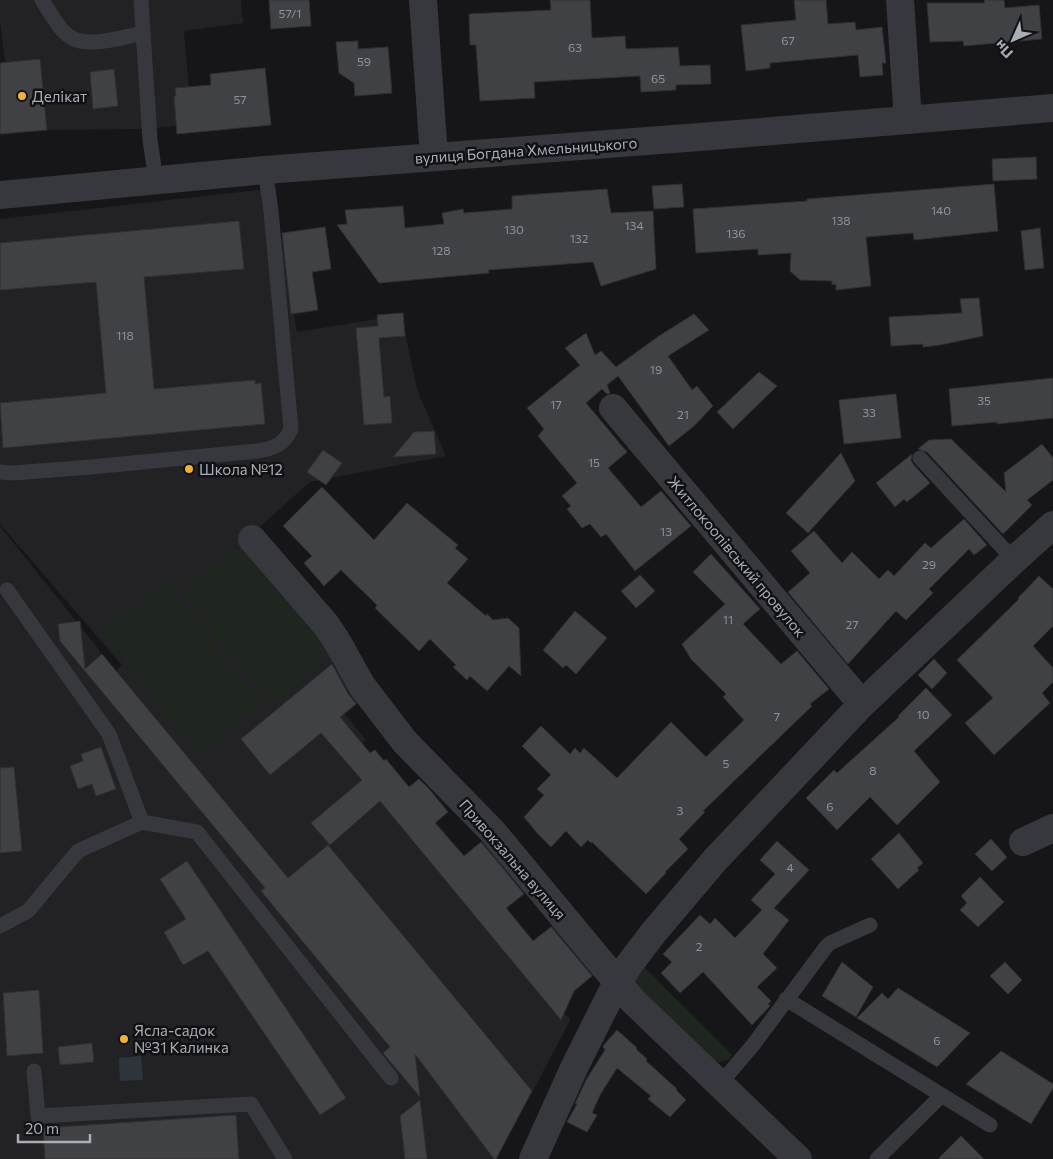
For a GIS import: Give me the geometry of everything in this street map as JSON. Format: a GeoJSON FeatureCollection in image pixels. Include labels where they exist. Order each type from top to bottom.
{"type":"FeatureCollection","features":[{"type":"Feature","properties":{"kind":"street"},"geometry":{"type":"LineString","coordinates":[[423,0],[434,157]]}},
{"type":"Feature","properties":{"kind":"street"},"geometry":{"type":"LineString","coordinates":[[900,0],[908,120]]}},
{"type":"Feature","properties":{"kind":"street","name":"вулиця Богдана Хмельницького"},"geometry":{"type":"LineString","coordinates":[[0,195],[265,170],[700,138],[1053,108]]}},
{"type":"Feature","properties":{"kind":"street","name":"Житлокоопівський провулок"},"geometry":{"type":"LineString","coordinates":[[613,408],[862,704]]}},
{"type":"Feature","properties":{"kind":"street"},"geometry":{"type":"LineString","coordinates":[[533,1159],[575,1066],[610,996],[645,943],[715,860],[862,704],[1053,525]]}},
{"type":"Feature","properties":{"kind":"street","name":"Привокзальна вулиця"},"geometry":{"type":"LineString","coordinates":[[252,539],[327,626],[362,686],[405,742],[492,831],[618,983],[648,1016],[798,1159]]}},
{"type":"Feature","properties":{"kind":"street"},"geometry":{"type":"LineString","coordinates":[[1023,842],[1053,828]]}},
{"type":"Feature","properties":{"kind":"lane"},"geometry":{"type":"LineString","coordinates":[[42,0],[58,25],[74,39],[94,42],[143,33]]}},
{"type":"Feature","properties":{"kind":"lane"},"geometry":{"type":"LineString","coordinates":[[141,0],[150,140],[156,181]]}},
{"type":"Feature","properties":{"kind":"lane"},"geometry":{"type":"LineString","coordinates":[[0,472],[257,451],[274,448],[288,437],[291,429],[271,211],[265,170]]}},
{"type":"Feature","properties":{"kind":"lane"},"geometry":{"type":"LineString","coordinates":[[920,458],[1014,560]]}},
{"type":"Feature","properties":{"kind":"lane"},"geometry":{"type":"LineString","coordinates":[[7,590],[109,734],[142,822]]}},
{"type":"Feature","properties":{"kind":"lane"},"geometry":{"type":"LineString","coordinates":[[0,926],[28,911],[78,851],[142,822],[198,832],[391,1078]]}},
{"type":"Feature","properties":{"kind":"lane"},"geometry":{"type":"LineString","coordinates":[[720,1084],[748,1052],[826,947],[830,943],[870,925]]}},
{"type":"Feature","properties":{"kind":"lane"},"geometry":{"type":"LineString","coordinates":[[786,999],[990,1125]]}},
{"type":"Feature","properties":{"kind":"lane"},"geometry":{"type":"LineString","coordinates":[[34,1071],[38,1116],[251,1104],[284,1159]]}},
{"type":"Feature","properties":{"kind":"lane"},"geometry":{"type":"LineString","coordinates":[[877,1159],[942,1095]]}},
{"type":"Feature","properties":{"kind":"shaded area"},"geometry":{"type":"Polygon","coordinates":[[[0,0],[241,0],[243,23],[184,31],[192,124],[145,129],[47,130],[40,60],[5,62],[0,23],[0,0]]]}},
{"type":"Feature","properties":{"kind":"shaded area"},"geometry":{"type":"Polygon","coordinates":[[[276,188],[278,219],[297,332],[401,315],[418,392],[446,456],[310,482],[255,531],[352,641],[332,664],[362,700],[345,714],[366,740],[362,743],[370,753],[375,750],[384,760],[386,759],[465,858],[487,837],[530,888],[507,908],[533,941],[558,921],[599,971],[574,991],[564,1014],[571,1019],[520,1115],[501,1131],[507,1139],[496,1159],[0,1159],[0,526],[116,671],[122,665],[0,524],[0,219],[276,188]]]}},
{"type":"Feature","properties":{"kind":"shaded area"},"geometry":{"type":"Polygon","coordinates":[[[241,547],[287,598],[334,655],[271,705],[180,591],[241,547]]]}},
{"type":"Feature","properties":{"kind":"shaded area"},"geometry":{"type":"Polygon","coordinates":[[[166,583],[261,703],[199,753],[103,633],[166,583]]]}},
{"type":"Feature","properties":{"kind":"shaded area"},"geometry":{"type":"Polygon","coordinates":[[[642,965],[732,1055],[730,1059],[719,1062],[714,1061],[635,985],[635,980],[642,965]]]}},
{"type":"Feature","properties":{"kind":"shaded area"},"geometry":{"type":"Polygon","coordinates":[[[141,1056],[143,1080],[120,1081],[119,1058],[141,1056]]]}},
{"type":"Feature","properties":{"kind":"building"},"geometry":{"type":"Polygon","coordinates":[[[269,0],[309,0],[311,26],[271,29],[269,0]]]}},
{"type":"Feature","properties":{"kind":"building"},"geometry":{"type":"Polygon","coordinates":[[[550,0],[590,0],[592,38],[625,36],[626,49],[678,47],[680,66],[710,65],[711,84],[676,85],[676,90],[641,92],[640,76],[534,82],[535,98],[480,101],[476,45],[470,45],[469,14],[551,10],[550,0]]]}},
{"type":"Feature","properties":{"kind":"building"},"geometry":{"type":"Polygon","coordinates":[[[794,0],[826,0],[828,24],[855,22],[856,30],[882,27],[886,63],[882,63],[883,75],[860,77],[858,55],[770,63],[770,68],[746,71],[741,25],[796,20],[794,0]]]}},
{"type":"Feature","properties":{"kind":"building"},"geometry":{"type":"Polygon","coordinates":[[[984,0],[1004,0],[1005,8],[1039,5],[1042,39],[964,46],[963,41],[930,42],[927,3],[985,3],[984,0]]]}},
{"type":"Feature","properties":{"kind":"building"},"geometry":{"type":"Polygon","coordinates":[[[358,41],[358,49],[388,47],[392,93],[355,96],[354,83],[339,73],[336,42],[358,41]]]}},
{"type":"Feature","properties":{"kind":"building","name":"Делікат"},"geometry":{"type":"Polygon","coordinates":[[[40,59],[47,130],[0,134],[0,63],[40,59]]]}},
{"type":"Feature","properties":{"kind":"building"},"geometry":{"type":"Polygon","coordinates":[[[265,68],[271,125],[177,134],[175,88],[211,85],[210,74],[265,68]]]}},
{"type":"Feature","properties":{"kind":"building"},"geometry":{"type":"Polygon","coordinates":[[[114,69],[118,106],[93,109],[90,72],[114,69]]]}},
{"type":"Feature","properties":{"kind":"building"},"geometry":{"type":"Polygon","coordinates":[[[1036,157],[1037,179],[993,181],[992,159],[1036,157]]]}},
{"type":"Feature","properties":{"kind":"building"},"geometry":{"type":"Polygon","coordinates":[[[682,184],[684,207],[654,209],[652,186],[682,184]]]}},
{"type":"Feature","properties":{"kind":"building"},"geometry":{"type":"Polygon","coordinates":[[[994,184],[998,231],[914,240],[913,233],[866,237],[871,286],[836,290],[836,284],[832,285],[832,281],[800,280],[790,271],[791,253],[758,255],[758,249],[696,253],[693,209],[994,184]]]}},
{"type":"Feature","properties":{"kind":"building"},"geometry":{"type":"Polygon","coordinates":[[[607,189],[611,213],[653,211],[656,269],[601,286],[593,262],[488,270],[489,273],[379,283],[337,225],[347,224],[345,210],[403,206],[405,228],[444,224],[442,213],[463,209],[464,213],[512,209],[512,196],[607,189]]]}},
{"type":"Feature","properties":{"kind":"building"},"geometry":{"type":"Polygon","coordinates":[[[239,221],[244,269],[144,277],[154,389],[255,380],[255,384],[261,383],[265,424],[3,448],[0,403],[106,393],[96,282],[0,290],[0,243],[239,221]]]}},
{"type":"Feature","properties":{"kind":"building"},"geometry":{"type":"Polygon","coordinates":[[[325,227],[331,269],[312,272],[318,310],[291,314],[282,233],[325,227]]]}},
{"type":"Feature","properties":{"kind":"building"},"geometry":{"type":"Polygon","coordinates":[[[1040,228],[1044,268],[1025,270],[1021,231],[1040,228]]]}},
{"type":"Feature","properties":{"kind":"building"},"geometry":{"type":"Polygon","coordinates":[[[979,298],[983,336],[923,347],[923,344],[891,346],[889,317],[962,313],[960,299],[979,298]]]}},
{"type":"Feature","properties":{"kind":"building"},"geometry":{"type":"Polygon","coordinates":[[[403,313],[405,336],[379,338],[384,397],[390,396],[392,423],[364,425],[356,328],[378,326],[377,315],[403,313]]]}},
{"type":"Feature","properties":{"kind":"building"},"geometry":{"type":"Polygon","coordinates":[[[694,314],[709,330],[668,356],[692,390],[697,386],[713,406],[694,426],[669,446],[618,376],[607,385],[610,393],[607,394],[602,389],[586,403],[627,452],[608,468],[641,507],[661,491],[691,526],[635,571],[606,534],[601,537],[590,524],[582,528],[567,509],[571,506],[562,496],[577,483],[538,436],[544,429],[527,408],[580,365],[565,348],[586,333],[595,355],[601,351],[616,367],[694,314]]]}},
{"type":"Feature","properties":{"kind":"building"},"geometry":{"type":"Polygon","coordinates":[[[759,372],[777,386],[733,429],[717,412],[759,372]]]}},
{"type":"Feature","properties":{"kind":"building"},"geometry":{"type":"Polygon","coordinates":[[[1053,378],[1053,418],[997,424],[997,422],[952,426],[949,389],[1053,378]]]}},
{"type":"Feature","properties":{"kind":"building"},"geometry":{"type":"Polygon","coordinates":[[[896,394],[901,438],[844,444],[839,400],[896,394]]]}},
{"type":"Feature","properties":{"kind":"building"},"geometry":{"type":"Polygon","coordinates":[[[434,431],[436,454],[393,457],[414,432],[434,431]]]}},
{"type":"Feature","properties":{"kind":"building"},"geometry":{"type":"Polygon","coordinates":[[[951,439],[1006,492],[1004,473],[1042,444],[1053,458],[1053,480],[1027,500],[1032,505],[1002,533],[927,452],[918,449],[929,440],[951,439]]]}},
{"type":"Feature","properties":{"kind":"building"},"geometry":{"type":"Polygon","coordinates":[[[323,450],[342,463],[326,485],[307,472],[323,450]]]}},
{"type":"Feature","properties":{"kind":"building"},"geometry":{"type":"Polygon","coordinates":[[[841,453],[855,481],[808,533],[786,513],[841,453]]]}},
{"type":"Feature","properties":{"kind":"building"},"geometry":{"type":"Polygon","coordinates":[[[912,454],[911,460],[913,464],[930,483],[907,502],[904,499],[895,507],[876,483],[912,454]]]}},
{"type":"Feature","properties":{"kind":"building"},"geometry":{"type":"Polygon","coordinates":[[[322,487],[374,540],[407,503],[458,545],[455,548],[468,559],[447,583],[486,616],[487,614],[493,620],[508,618],[519,628],[521,676],[509,666],[487,691],[470,676],[467,680],[453,667],[456,665],[430,639],[419,651],[375,608],[377,605],[341,570],[324,586],[304,563],[312,556],[283,526],[322,487]]]}},
{"type":"Feature","properties":{"kind":"building"},"geometry":{"type":"Polygon","coordinates":[[[964,519],[987,545],[974,555],[969,549],[929,589],[933,593],[906,620],[896,611],[848,664],[788,592],[810,573],[791,551],[814,531],[842,563],[852,552],[879,579],[888,570],[894,576],[925,543],[931,548],[964,519]]]}},
{"type":"Feature","properties":{"kind":"building"},"geometry":{"type":"Polygon","coordinates":[[[711,554],[760,609],[743,624],[781,664],[797,651],[829,689],[810,704],[812,706],[703,811],[705,812],[679,839],[688,849],[646,894],[592,842],[588,840],[581,847],[566,831],[551,847],[538,834],[524,817],[544,795],[537,789],[551,775],[522,746],[541,726],[570,754],[575,748],[580,753],[584,748],[617,778],[671,722],[706,757],[744,720],[723,697],[726,694],[691,659],[682,644],[725,604],[693,572],[711,554]]]}},
{"type":"Feature","properties":{"kind":"building"},"geometry":{"type":"Polygon","coordinates":[[[640,575],[655,591],[636,608],[621,591],[640,575]]]}},
{"type":"Feature","properties":{"kind":"building"},"geometry":{"type":"Polygon","coordinates":[[[1039,576],[1053,589],[1053,626],[1033,646],[1053,668],[1053,682],[1042,693],[1050,703],[994,755],[965,723],[993,698],[957,660],[1019,599],[1039,576]]]}},
{"type":"Feature","properties":{"kind":"building"},"geometry":{"type":"Polygon","coordinates":[[[575,611],[607,638],[576,674],[566,665],[563,668],[543,650],[575,611]]]}},
{"type":"Feature","properties":{"kind":"building"},"geometry":{"type":"Polygon","coordinates":[[[80,621],[85,669],[102,654],[288,878],[328,845],[532,1091],[496,1159],[494,1159],[415,1054],[420,1097],[383,1053],[390,1047],[261,891],[265,888],[60,641],[58,624],[80,621]]]}},
{"type":"Feature","properties":{"kind":"building"},"geometry":{"type":"Polygon","coordinates":[[[934,659],[947,673],[932,689],[918,675],[934,659]]]}},
{"type":"Feature","properties":{"kind":"building"},"geometry":{"type":"Polygon","coordinates":[[[332,664],[348,694],[356,704],[340,717],[370,753],[375,750],[384,761],[386,759],[409,787],[419,779],[430,790],[448,812],[435,823],[464,856],[481,842],[524,894],[506,908],[533,941],[551,927],[592,976],[574,991],[561,1020],[380,801],[330,845],[311,823],[362,780],[321,733],[270,775],[241,739],[332,664]]]}},
{"type":"Feature","properties":{"kind":"building"},"geometry":{"type":"Polygon","coordinates":[[[926,688],[952,715],[914,751],[940,782],[897,825],[870,797],[837,830],[806,798],[834,770],[837,773],[899,717],[926,688]]]}},
{"type":"Feature","properties":{"kind":"building"},"geometry":{"type":"Polygon","coordinates":[[[101,747],[116,789],[96,796],[92,784],[78,789],[70,766],[83,761],[81,754],[101,747]]]}},
{"type":"Feature","properties":{"kind":"building"},"geometry":{"type":"Polygon","coordinates":[[[14,767],[22,851],[0,853],[0,768],[14,767]]]}},
{"type":"Feature","properties":{"kind":"building"},"geometry":{"type":"Polygon","coordinates":[[[899,833],[923,863],[917,868],[919,870],[898,889],[871,859],[899,833]]]}},
{"type":"Feature","properties":{"kind":"building"},"geometry":{"type":"Polygon","coordinates":[[[991,839],[1007,857],[992,871],[975,854],[991,839]]]}},
{"type":"Feature","properties":{"kind":"building"},"geometry":{"type":"Polygon","coordinates":[[[777,841],[809,870],[774,908],[789,920],[763,954],[777,968],[757,987],[771,1001],[768,1004],[770,1006],[752,1025],[703,972],[680,993],[661,973],[672,962],[663,954],[700,915],[710,924],[715,918],[735,938],[762,910],[751,900],[775,874],[760,860],[777,841]]]}},
{"type":"Feature","properties":{"kind":"building"},"geometry":{"type":"Polygon","coordinates":[[[187,861],[346,1098],[320,1115],[208,951],[183,965],[164,932],[186,919],[160,879],[187,861]]]}},
{"type":"Feature","properties":{"kind":"building"},"geometry":{"type":"Polygon","coordinates":[[[980,877],[1004,902],[978,927],[960,910],[967,903],[961,896],[980,877]]]}},
{"type":"Feature","properties":{"kind":"building"},"geometry":{"type":"Polygon","coordinates":[[[842,962],[873,987],[856,1017],[822,996],[842,962]]]}},
{"type":"Feature","properties":{"kind":"building"},"geometry":{"type":"Polygon","coordinates":[[[1005,962],[1022,980],[1008,994],[990,976],[1005,962]]]}},
{"type":"Feature","properties":{"kind":"building"},"geometry":{"type":"Polygon","coordinates":[[[898,988],[970,1033],[937,1067],[857,1018],[882,993],[888,999],[898,988]]]}},
{"type":"Feature","properties":{"kind":"building"},"geometry":{"type":"Polygon","coordinates":[[[39,990],[43,1053],[7,1056],[3,993],[39,990]]]}},
{"type":"Feature","properties":{"kind":"building"},"geometry":{"type":"Polygon","coordinates":[[[617,1030],[637,1048],[647,1059],[646,1061],[677,1089],[686,1100],[670,1117],[648,1099],[651,1096],[617,1068],[600,1095],[592,1113],[597,1115],[587,1132],[567,1122],[577,1104],[575,1104],[586,1080],[605,1050],[603,1046],[617,1030]]]}},
{"type":"Feature","properties":{"kind":"building"},"geometry":{"type":"Polygon","coordinates":[[[92,1043],[94,1062],[60,1065],[58,1047],[92,1043]]]}},
{"type":"Feature","properties":{"kind":"building"},"geometry":{"type":"Polygon","coordinates":[[[1001,1051],[1053,1084],[1053,1088],[1031,1124],[966,1084],[1001,1051]]]}},
{"type":"Feature","properties":{"kind":"building"},"geometry":{"type":"Polygon","coordinates":[[[420,1100],[427,1159],[405,1159],[400,1116],[420,1100]]]}},
{"type":"Feature","properties":{"kind":"building"},"geometry":{"type":"Polygon","coordinates":[[[236,1115],[239,1159],[45,1159],[43,1128],[236,1115]]]}},
{"type":"Feature","properties":{"kind":"building"},"geometry":{"type":"Polygon","coordinates":[[[961,1136],[984,1159],[938,1159],[961,1136]]]}},
{"type":"Feature","properties":{"kind":"place","name":"Делікат"},"geometry":{"type":"Point","coordinates":[22,96]}},
{"type":"Feature","properties":{"kind":"place","name":"Школа №12"},"geometry":{"type":"Point","coordinates":[189,469]}},
{"type":"Feature","properties":{"kind":"place","name":"Ясла-садок №31 Калинка"},"geometry":{"type":"Point","coordinates":[124,1039]}}]}
